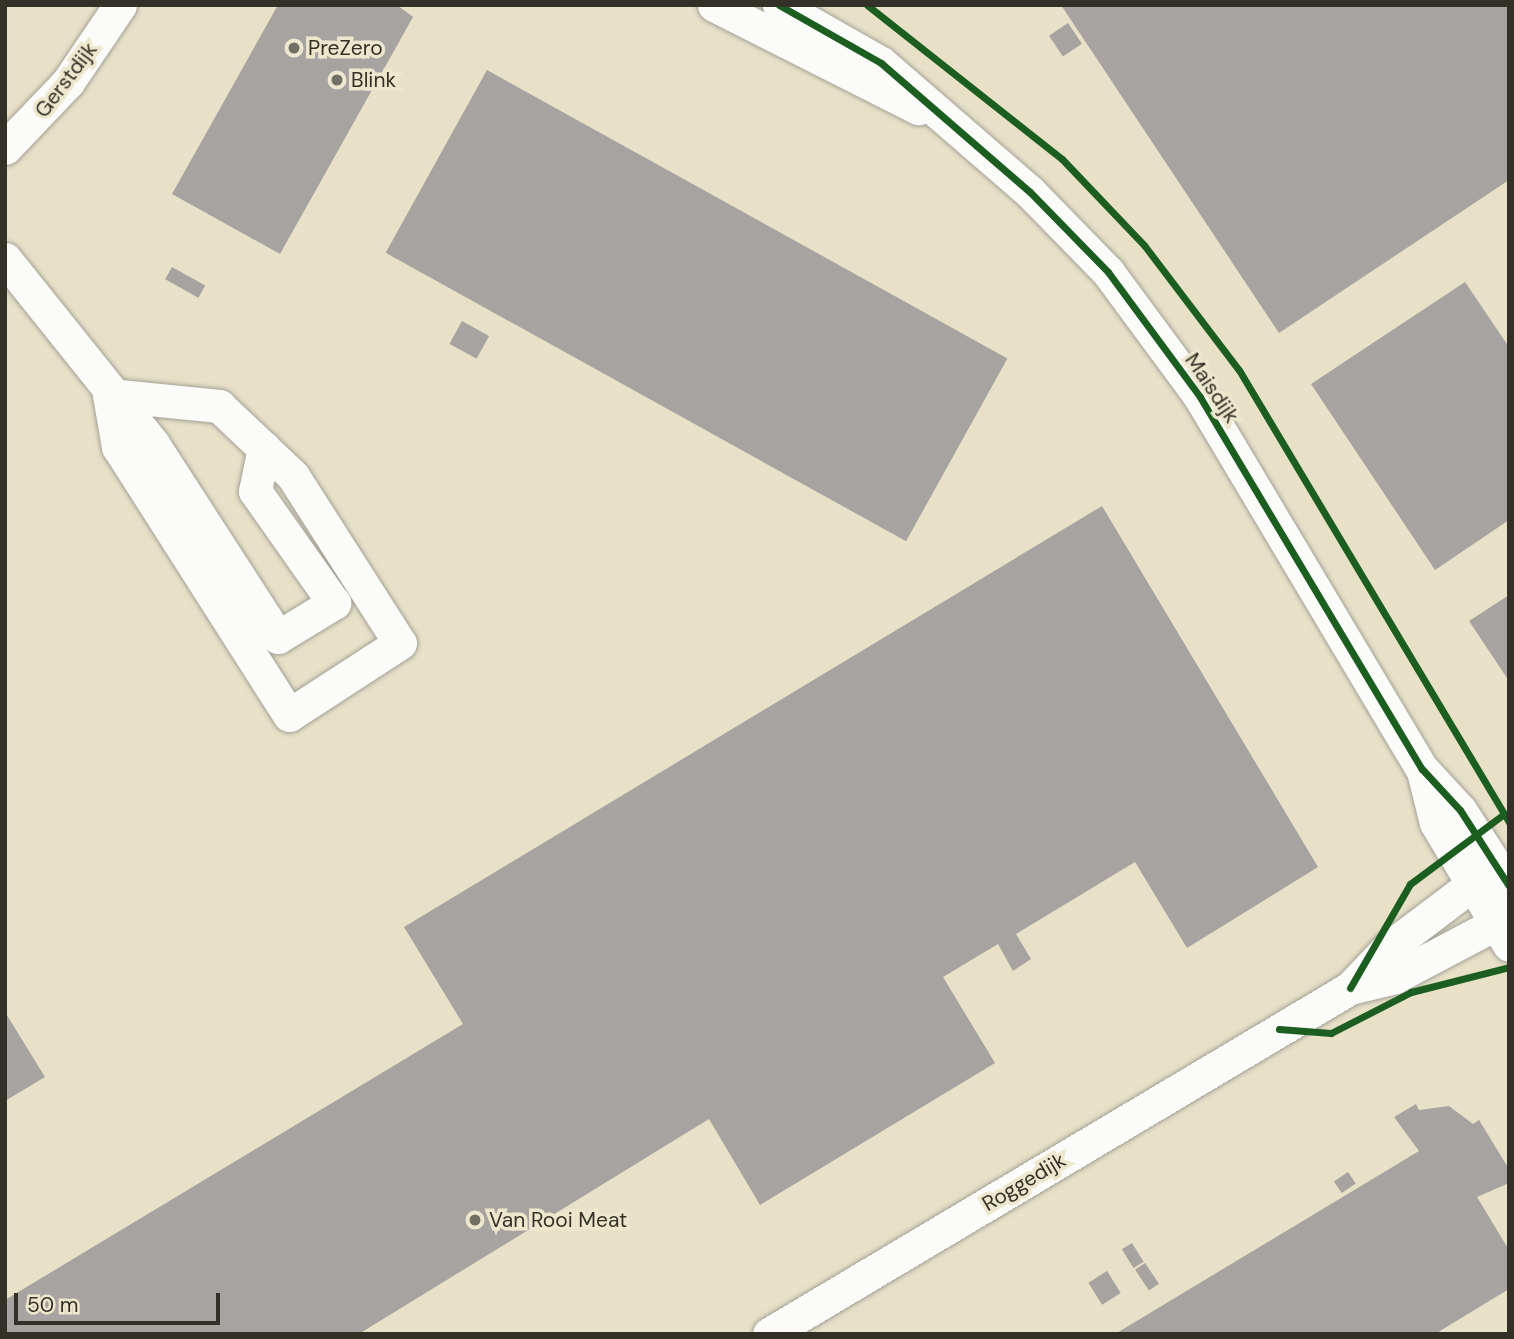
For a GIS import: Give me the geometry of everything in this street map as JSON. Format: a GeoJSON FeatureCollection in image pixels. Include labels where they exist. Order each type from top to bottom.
{"type":"FeatureCollection","features":[{"type":"Feature","properties":{"kind":"street","name":"Gerstdijk"},"geometry":{"type":"LineString","coordinates":[[5,148],[68,82],[120,5]]}},
{"type":"Feature","properties":{"kind":"street","name":"Maisdijk"},"geometry":{"type":"LineString","coordinates":[[714,5],[791,16],[943,118],[1030,192],[1108,272],[1200,397],[1422,769],[1460,810],[1509,888]]}},
{"type":"Feature","properties":{"kind":"street"},"geometry":{"type":"LineString","coordinates":[[5,259],[109,395],[153,444],[278,637],[334,603],[255,491],[264,448]]}},
{"type":"Feature","properties":{"kind":"street"},"geometry":{"type":"LineString","coordinates":[[109,395],[219,407],[293,476],[400,643],[289,715],[118,447],[109,395]]}},
{"type":"Feature","properties":{"kind":"street","name":"Maisdijk"},"geometry":{"type":"LineString","coordinates":[[1422,769],[1436,823],[1474,884],[1504,922]]}},
{"type":"Feature","properties":{"kind":"street"},"geometry":{"type":"LineString","coordinates":[[1474,884],[1509,888]]}},
{"type":"Feature","properties":{"kind":"street","name":"Roggedijk"},"geometry":{"type":"LineString","coordinates":[[769,1334],[1350,988],[1387,949],[1474,884]]}},
{"type":"Feature","properties":{"kind":"street","name":"Roggedijk"},"geometry":{"type":"LineString","coordinates":[[1350,988],[1395,977],[1504,922]]}},
{"type":"Feature","properties":{"kind":"shaded area"},"geometry":{"type":"Polygon","coordinates":[[[5,5],[1509,5],[1509,1334],[5,1334],[5,5]]]}},
{"type":"Feature","properties":{"kind":"building"},"geometry":{"type":"Polygon","coordinates":[[[278,5],[397,5],[413,17],[280,254],[172,194],[278,5]]]}},
{"type":"Feature","properties":{"kind":"building"},"geometry":{"type":"Polygon","coordinates":[[[1061,5],[1509,5],[1509,180],[1279,333],[1061,5]]]}},
{"type":"Feature","properties":{"kind":"building"},"geometry":{"type":"Polygon","coordinates":[[[1068,23],[1082,44],[1063,57],[1049,36],[1068,23]]]}},
{"type":"Feature","properties":{"kind":"building"},"geometry":{"type":"Polygon","coordinates":[[[487,70],[1007,358],[906,541],[386,253],[487,70]]]}},
{"type":"Feature","properties":{"kind":"building"},"geometry":{"type":"Polygon","coordinates":[[[172,267],[205,285],[198,298],[165,279],[172,267]]]}},
{"type":"Feature","properties":{"kind":"building"},"geometry":{"type":"Polygon","coordinates":[[[1465,282],[1509,347],[1509,520],[1435,570],[1311,384],[1465,282]]]}},
{"type":"Feature","properties":{"kind":"building"},"geometry":{"type":"Polygon","coordinates":[[[462,321],[489,336],[477,359],[449,344],[462,321]]]}},
{"type":"Feature","properties":{"kind":"building"},"geometry":{"type":"Polygon","coordinates":[[[1102,506],[1318,867],[1187,948],[1135,862],[1016,934],[1031,959],[1013,971],[998,944],[943,977],[995,1063],[760,1205],[709,1119],[362,1332],[5,1334],[5,1300],[463,1024],[404,927],[1102,506]]]}},
{"type":"Feature","properties":{"kind":"building"},"geometry":{"type":"Polygon","coordinates":[[[1509,595],[1509,681],[1469,621],[1509,595]]]}},
{"type":"Feature","properties":{"kind":"building"},"geometry":{"type":"Polygon","coordinates":[[[5,1012],[45,1077],[5,1101],[5,1012]]]}},
{"type":"Feature","properties":{"kind":"building"},"geometry":{"type":"Polygon","coordinates":[[[1416,1104],[1419,1110],[1449,1106],[1473,1124],[1479,1120],[1509,1169],[1509,1183],[1477,1197],[1509,1250],[1509,1289],[1435,1334],[1115,1334],[1419,1151],[1394,1117],[1416,1104]]]}},
{"type":"Feature","properties":{"kind":"building"},"geometry":{"type":"Polygon","coordinates":[[[1348,1172],[1356,1184],[1342,1193],[1334,1182],[1348,1172]]]}},
{"type":"Feature","properties":{"kind":"building"},"geometry":{"type":"Polygon","coordinates":[[[1132,1243],[1144,1262],[1133,1268],[1122,1249],[1132,1243]]]}},
{"type":"Feature","properties":{"kind":"building"},"geometry":{"type":"Polygon","coordinates":[[[1145,1263],[1159,1284],[1149,1290],[1135,1270],[1145,1263]]]}},
{"type":"Feature","properties":{"kind":"building"},"geometry":{"type":"Polygon","coordinates":[[[1107,1271],[1121,1293],[1102,1305],[1088,1283],[1107,1271]]]}},
{"type":"Feature","properties":{"kind":"cycle path"},"geometry":{"type":"LineString","coordinates":[[779,5],[881,63],[1030,192],[1108,272],[1200,397],[1422,769],[1460,810],[1509,886]]}},
{"type":"Feature","properties":{"kind":"cycle path"},"geometry":{"type":"LineString","coordinates":[[867,5],[1062,159],[1144,245],[1239,370],[1509,822]]}},
{"type":"Feature","properties":{"kind":"cycle path"},"geometry":{"type":"LineString","coordinates":[[1350,988],[1410,884],[1504,814]]}},
{"type":"Feature","properties":{"kind":"cycle path"},"geometry":{"type":"LineString","coordinates":[[1279,1029],[1331,1033],[1411,992],[1509,967]]}},
{"type":"Feature","properties":{"kind":"place","name":"PreZero"},"geometry":{"type":"Point","coordinates":[294,48]}},
{"type":"Feature","properties":{"kind":"place","name":"Blink"},"geometry":{"type":"Point","coordinates":[337,80]}},
{"type":"Feature","properties":{"kind":"place","name":"Van Rooi Meat"},"geometry":{"type":"Point","coordinates":[475,1220]}}]}
